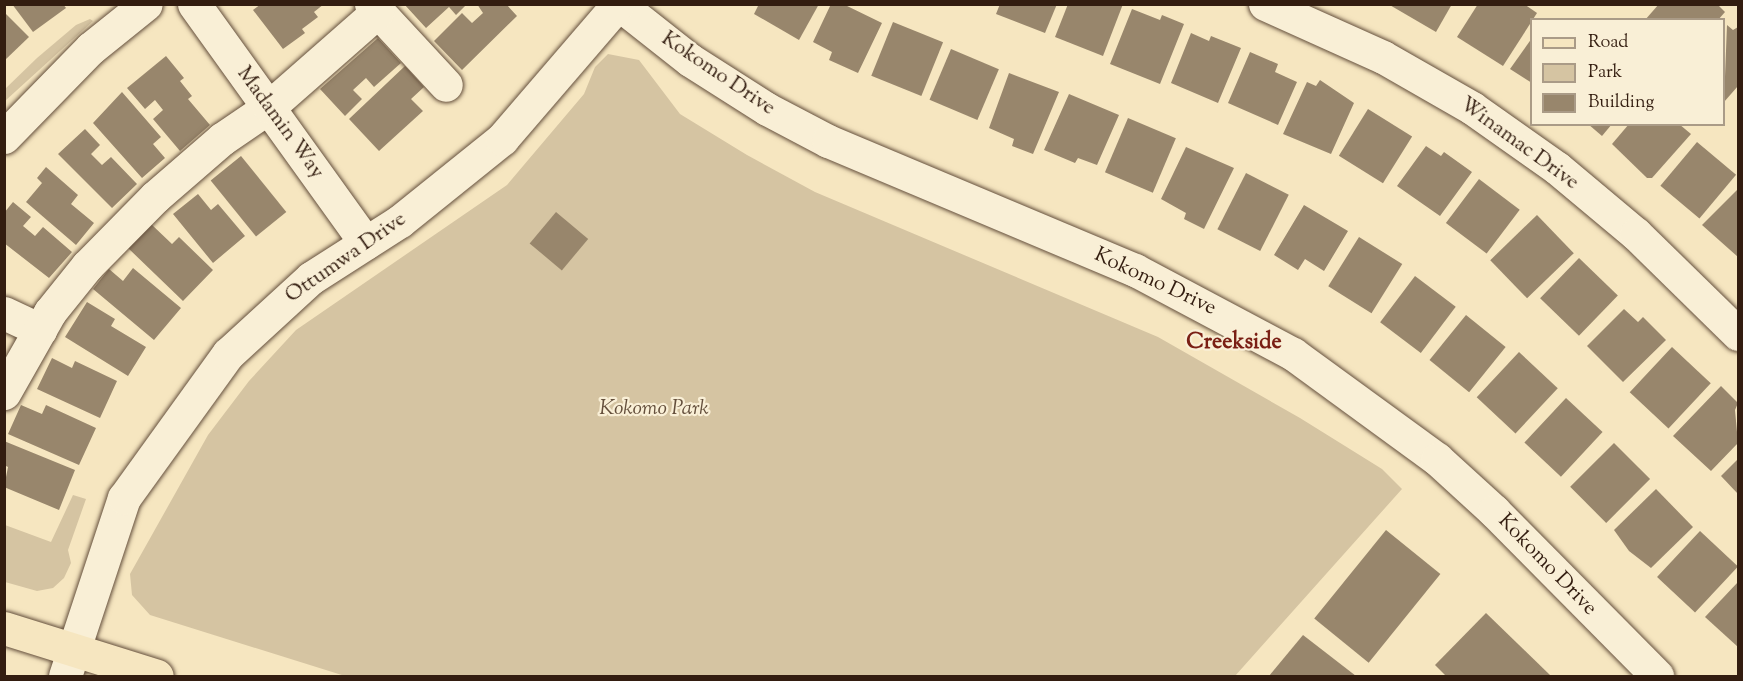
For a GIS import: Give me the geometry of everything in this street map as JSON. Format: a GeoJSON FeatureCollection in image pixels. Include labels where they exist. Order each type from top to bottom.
{"type":"FeatureCollection","features":[{"type":"Feature","properties":{"kind":"main road"},"geometry":{"type":"LineString","coordinates":[[4,628],[69,663],[156,676]]}},
{"type":"Feature","properties":{"kind":"street"},"geometry":{"type":"LineString","coordinates":[[4,137],[91,48],[146,4]]}},
{"type":"Feature","properties":{"kind":"street","name":"Madamin Way"},"geometry":{"type":"LineString","coordinates":[[194,4],[366,243]]}},
{"type":"Feature","properties":{"kind":"street","name":"Ottumwa Drive"},"geometry":{"type":"LineString","coordinates":[[69,663],[124,498],[228,354],[266,316],[311,278],[400,221],[502,139],[618,4]]}},
{"type":"Feature","properties":{"kind":"street","name":"Kokomo Drive"},"geometry":{"type":"LineString","coordinates":[[618,4],[690,60],[767,109],[828,141],[1135,270],[1293,354],[1437,459],[1494,511],[1657,676]]}},
{"type":"Feature","properties":{"kind":"street","name":"Winamac Drive"},"geometry":{"type":"LineString","coordinates":[[1265,4],[1304,12],[1472,108],[1557,168],[1636,234],[1738,334]]}},
{"type":"Feature","properties":{"kind":"street"},"geometry":{"type":"LineString","coordinates":[[4,393],[40,330],[87,266],[155,197],[222,139],[269,107],[374,8],[446,85]]}},
{"type":"Feature","properties":{"kind":"street"},"geometry":{"type":"LineString","coordinates":[[4,313],[40,330]]}},
{"type":"Feature","properties":{"kind":"green space"},"geometry":{"type":"Polygon","coordinates":[[[90,19],[93,21],[5,101],[5,89],[37,58],[76,25],[90,19]]]}},
{"type":"Feature","properties":{"kind":"green space","name":"Kokomo Park"},"geometry":{"type":"Polygon","coordinates":[[[608,54],[639,60],[680,114],[747,155],[815,192],[1158,337],[1300,418],[1382,469],[1402,489],[1235,676],[345,676],[150,615],[132,595],[130,574],[208,435],[249,381],[296,330],[507,185],[584,94],[595,67],[608,54]]]}},
{"type":"Feature","properties":{"kind":"green space"},"geometry":{"type":"Polygon","coordinates":[[[73,495],[86,499],[68,550],[71,563],[64,578],[53,588],[37,591],[5,582],[5,525],[51,542],[73,495]]]}},
{"type":"Feature","properties":{"kind":"building"},"geometry":{"type":"Polygon","coordinates":[[[12,4],[63,4],[66,8],[33,32],[12,4]]]}},
{"type":"Feature","properties":{"kind":"building"},"geometry":{"type":"Polygon","coordinates":[[[261,4],[324,4],[314,12],[318,17],[302,29],[305,33],[283,49],[253,10],[261,4]]]}},
{"type":"Feature","properties":{"kind":"building"},"geometry":{"type":"Polygon","coordinates":[[[404,4],[467,4],[456,15],[449,7],[426,28],[404,4]]]}},
{"type":"Feature","properties":{"kind":"building"},"geometry":{"type":"Polygon","coordinates":[[[477,4],[506,4],[517,16],[462,70],[434,41],[462,13],[472,23],[483,13],[477,4]]]}},
{"type":"Feature","properties":{"kind":"building"},"geometry":{"type":"Polygon","coordinates":[[[759,4],[819,4],[799,40],[754,14],[759,4]]]}},
{"type":"Feature","properties":{"kind":"building"},"geometry":{"type":"Polygon","coordinates":[[[831,4],[843,4],[882,23],[858,73],[829,60],[832,52],[813,42],[831,4]]]}},
{"type":"Feature","properties":{"kind":"building"},"geometry":{"type":"Polygon","coordinates":[[[1000,4],[1057,4],[1045,33],[996,14],[1000,4]]]}},
{"type":"Feature","properties":{"kind":"building"},"geometry":{"type":"Polygon","coordinates":[[[1068,4],[1123,4],[1103,56],[1055,37],[1068,4]]]}},
{"type":"Feature","properties":{"kind":"building"},"geometry":{"type":"Polygon","coordinates":[[[1388,4],[1452,4],[1436,32],[1388,4]]]}},
{"type":"Feature","properties":{"kind":"building"},"geometry":{"type":"Polygon","coordinates":[[[1478,4],[1524,4],[1537,13],[1534,18],[1530,18],[1530,24],[1503,66],[1457,37],[1478,4]]]}},
{"type":"Feature","properties":{"kind":"building"},"geometry":{"type":"Polygon","coordinates":[[[1659,4],[1717,4],[1725,12],[1720,18],[1647,18],[1659,4]]]}},
{"type":"Feature","properties":{"kind":"building"},"geometry":{"type":"Polygon","coordinates":[[[1132,9],[1160,20],[1162,15],[1184,24],[1160,84],[1110,64],[1132,9]]]}},
{"type":"Feature","properties":{"kind":"building"},"geometry":{"type":"Polygon","coordinates":[[[4,12],[29,37],[4,61],[4,12]]]}},
{"type":"Feature","properties":{"kind":"building"},"geometry":{"type":"Polygon","coordinates":[[[893,22],[943,42],[921,96],[871,76],[893,22]]]}},
{"type":"Feature","properties":{"kind":"building"},"geometry":{"type":"Polygon","coordinates":[[[1727,25],[1733,30],[1738,27],[1738,86],[1725,101],[1727,25]]]}},
{"type":"Feature","properties":{"kind":"building"},"geometry":{"type":"Polygon","coordinates":[[[1191,33],[1209,41],[1211,36],[1241,48],[1218,103],[1171,83],[1191,33]]]}},
{"type":"Feature","properties":{"kind":"building"},"geometry":{"type":"Polygon","coordinates":[[[378,38],[401,63],[374,87],[366,78],[353,90],[362,99],[345,116],[320,89],[378,38]]]}},
{"type":"Feature","properties":{"kind":"building"},"geometry":{"type":"Polygon","coordinates":[[[1530,41],[1530,82],[1510,69],[1530,41]]]}},
{"type":"Feature","properties":{"kind":"building"},"geometry":{"type":"Polygon","coordinates":[[[951,49],[999,69],[977,120],[930,100],[951,49]]]}},
{"type":"Feature","properties":{"kind":"building"},"geometry":{"type":"Polygon","coordinates":[[[1250,52],[1278,64],[1275,72],[1297,82],[1278,125],[1228,103],[1250,52]]]}},
{"type":"Feature","properties":{"kind":"building"},"geometry":{"type":"Polygon","coordinates":[[[166,56],[184,78],[180,81],[192,96],[188,99],[210,125],[180,151],[153,119],[163,110],[155,100],[145,109],[127,88],[166,56]]]}},
{"type":"Feature","properties":{"kind":"building"},"geometry":{"type":"Polygon","coordinates":[[[405,66],[424,87],[411,99],[423,111],[379,151],[349,119],[405,66]]]}},
{"type":"Feature","properties":{"kind":"building"},"geometry":{"type":"Polygon","coordinates":[[[1009,73],[1059,92],[1033,154],[1012,146],[1014,139],[989,128],[1009,73]]]}},
{"type":"Feature","properties":{"kind":"building"},"geometry":{"type":"Polygon","coordinates":[[[1320,80],[1354,103],[1331,154],[1283,134],[1307,82],[1316,86],[1320,80]]]}},
{"type":"Feature","properties":{"kind":"building"},"geometry":{"type":"Polygon","coordinates":[[[122,92],[161,137],[153,144],[165,158],[142,178],[93,123],[122,92]]]}},
{"type":"Feature","properties":{"kind":"building"},"geometry":{"type":"Polygon","coordinates":[[[1069,94],[1119,115],[1097,165],[1078,158],[1075,163],[1044,150],[1069,94]]]}},
{"type":"Feature","properties":{"kind":"building"},"geometry":{"type":"Polygon","coordinates":[[[1368,109],[1412,137],[1383,183],[1339,156],[1368,109]]]}},
{"type":"Feature","properties":{"kind":"building"},"geometry":{"type":"Polygon","coordinates":[[[1128,118],[1176,138],[1153,193],[1105,172],[1128,118]]]}},
{"type":"Feature","properties":{"kind":"building"},"geometry":{"type":"Polygon","coordinates":[[[1590,126],[1610,126],[1602,136],[1590,126]]]}},
{"type":"Feature","properties":{"kind":"building"},"geometry":{"type":"Polygon","coordinates":[[[1627,126],[1681,126],[1691,134],[1652,178],[1647,178],[1612,144],[1627,126]]]}},
{"type":"Feature","properties":{"kind":"building"},"geometry":{"type":"Polygon","coordinates":[[[85,129],[100,145],[91,154],[102,165],[111,157],[137,184],[112,208],[58,154],[85,129]]]}},
{"type":"Feature","properties":{"kind":"building"},"geometry":{"type":"Polygon","coordinates":[[[1697,142],[1736,175],[1699,218],[1660,186],[1697,142]]]}},
{"type":"Feature","properties":{"kind":"building"},"geometry":{"type":"Polygon","coordinates":[[[1426,146],[1441,156],[1444,152],[1472,172],[1440,216],[1397,186],[1426,146]]]}},
{"type":"Feature","properties":{"kind":"building"},"geometry":{"type":"Polygon","coordinates":[[[1186,147],[1234,168],[1204,229],[1184,219],[1186,213],[1161,199],[1186,147]]]}},
{"type":"Feature","properties":{"kind":"building"},"geometry":{"type":"Polygon","coordinates":[[[241,156],[286,212],[256,236],[211,181],[241,156]]]}},
{"type":"Feature","properties":{"kind":"building"},"geometry":{"type":"Polygon","coordinates":[[[46,167],[78,195],[71,204],[94,223],[76,245],[26,202],[42,183],[37,178],[46,167]]]}},
{"type":"Feature","properties":{"kind":"building"},"geometry":{"type":"Polygon","coordinates":[[[1246,173],[1289,195],[1260,251],[1217,229],[1246,173]]]}},
{"type":"Feature","properties":{"kind":"building"},"geometry":{"type":"Polygon","coordinates":[[[1479,179],[1520,210],[1487,254],[1446,223],[1479,179]]]}},
{"type":"Feature","properties":{"kind":"building"},"geometry":{"type":"Polygon","coordinates":[[[1738,189],[1738,257],[1702,225],[1738,189]]]}},
{"type":"Feature","properties":{"kind":"building"},"geometry":{"type":"Polygon","coordinates":[[[198,194],[211,210],[218,204],[245,236],[213,263],[173,214],[198,194]]]}},
{"type":"Feature","properties":{"kind":"building"},"geometry":{"type":"Polygon","coordinates":[[[13,202],[31,217],[23,226],[35,236],[43,227],[72,252],[49,278],[4,243],[4,213],[13,202]]]}},
{"type":"Feature","properties":{"kind":"building"},"geometry":{"type":"Polygon","coordinates":[[[1304,205],[1348,231],[1324,271],[1305,259],[1298,270],[1274,255],[1304,205]]]}},
{"type":"Feature","properties":{"kind":"building"},"geometry":{"type":"Polygon","coordinates":[[[556,212],[588,239],[562,270],[530,243],[556,212]]]}},
{"type":"Feature","properties":{"kind":"building"},"geometry":{"type":"Polygon","coordinates":[[[1537,215],[1574,253],[1527,298],[1490,260],[1537,215]]]}},
{"type":"Feature","properties":{"kind":"building"},"geometry":{"type":"Polygon","coordinates":[[[151,224],[172,244],[179,237],[213,270],[183,301],[128,248],[151,224]]]}},
{"type":"Feature","properties":{"kind":"building"},"geometry":{"type":"Polygon","coordinates":[[[1359,237],[1402,264],[1372,313],[1328,286],[1359,237]]]}},
{"type":"Feature","properties":{"kind":"building"},"geometry":{"type":"Polygon","coordinates":[[[1579,258],[1618,296],[1579,336],[1540,298],[1579,258]]]}},
{"type":"Feature","properties":{"kind":"building"},"geometry":{"type":"Polygon","coordinates":[[[133,268],[181,308],[154,340],[93,289],[109,269],[123,281],[133,268]]]}},
{"type":"Feature","properties":{"kind":"building"},"geometry":{"type":"Polygon","coordinates":[[[1415,276],[1456,307],[1421,353],[1380,322],[1415,276]]]}},
{"type":"Feature","properties":{"kind":"building"},"geometry":{"type":"Polygon","coordinates":[[[87,302],[115,319],[111,326],[146,347],[128,376],[65,337],[87,302]]]}},
{"type":"Feature","properties":{"kind":"building"},"geometry":{"type":"Polygon","coordinates":[[[1624,309],[1638,322],[1643,317],[1666,340],[1623,382],[1587,346],[1624,309]]]}},
{"type":"Feature","properties":{"kind":"building"},"geometry":{"type":"Polygon","coordinates":[[[1466,315],[1506,347],[1469,392],[1429,360],[1466,315]]]}},
{"type":"Feature","properties":{"kind":"building"},"geometry":{"type":"Polygon","coordinates":[[[1672,347],[1711,383],[1668,428],[1630,392],[1672,347]]]}},
{"type":"Feature","properties":{"kind":"building"},"geometry":{"type":"Polygon","coordinates":[[[1519,352],[1558,388],[1515,433],[1477,397],[1519,352]]]}},
{"type":"Feature","properties":{"kind":"building"},"geometry":{"type":"Polygon","coordinates":[[[52,358],[72,368],[75,361],[117,381],[100,418],[37,389],[52,358]]]}},
{"type":"Feature","properties":{"kind":"building"},"geometry":{"type":"Polygon","coordinates":[[[1721,386],[1738,403],[1735,410],[1738,443],[1711,471],[1673,436],[1721,386]]]}},
{"type":"Feature","properties":{"kind":"building"},"geometry":{"type":"Polygon","coordinates":[[[1566,398],[1603,432],[1561,477],[1524,443],[1566,398]]]}},
{"type":"Feature","properties":{"kind":"building"},"geometry":{"type":"Polygon","coordinates":[[[21,405],[42,414],[46,405],[96,428],[79,465],[8,434],[21,405]]]}},
{"type":"Feature","properties":{"kind":"building"},"geometry":{"type":"Polygon","coordinates":[[[4,441],[75,470],[59,510],[4,487],[8,467],[4,465],[4,441]]]}},
{"type":"Feature","properties":{"kind":"building"},"geometry":{"type":"Polygon","coordinates":[[[1614,443],[1650,479],[1606,523],[1570,487],[1614,443]]]}},
{"type":"Feature","properties":{"kind":"building"},"geometry":{"type":"Polygon","coordinates":[[[1738,459],[1738,494],[1721,476],[1738,459]]]}},
{"type":"Feature","properties":{"kind":"building"},"geometry":{"type":"Polygon","coordinates":[[[1656,489],[1693,527],[1651,568],[1629,551],[1614,530],[1656,489]]]}},
{"type":"Feature","properties":{"kind":"building"},"geometry":{"type":"Polygon","coordinates":[[[1386,530],[1440,574],[1369,663],[1314,619],[1386,530]]]}},
{"type":"Feature","properties":{"kind":"building"},"geometry":{"type":"Polygon","coordinates":[[[1700,531],[1738,566],[1695,613],[1657,577],[1700,531]]]}},
{"type":"Feature","properties":{"kind":"building"},"geometry":{"type":"Polygon","coordinates":[[[1738,582],[1738,647],[1705,617],[1738,582]]]}},
{"type":"Feature","properties":{"kind":"building"},"geometry":{"type":"Polygon","coordinates":[[[1486,613],[1551,676],[1446,676],[1435,665],[1486,613]]]}},
{"type":"Feature","properties":{"kind":"building"},"geometry":{"type":"Polygon","coordinates":[[[1303,635],[1356,676],[1269,676],[1303,635]]]}},
{"type":"Feature","properties":{"kind":"district","name":"Creekside"},"geometry":{"type":"Point","coordinates":[1234,344]}}]}
